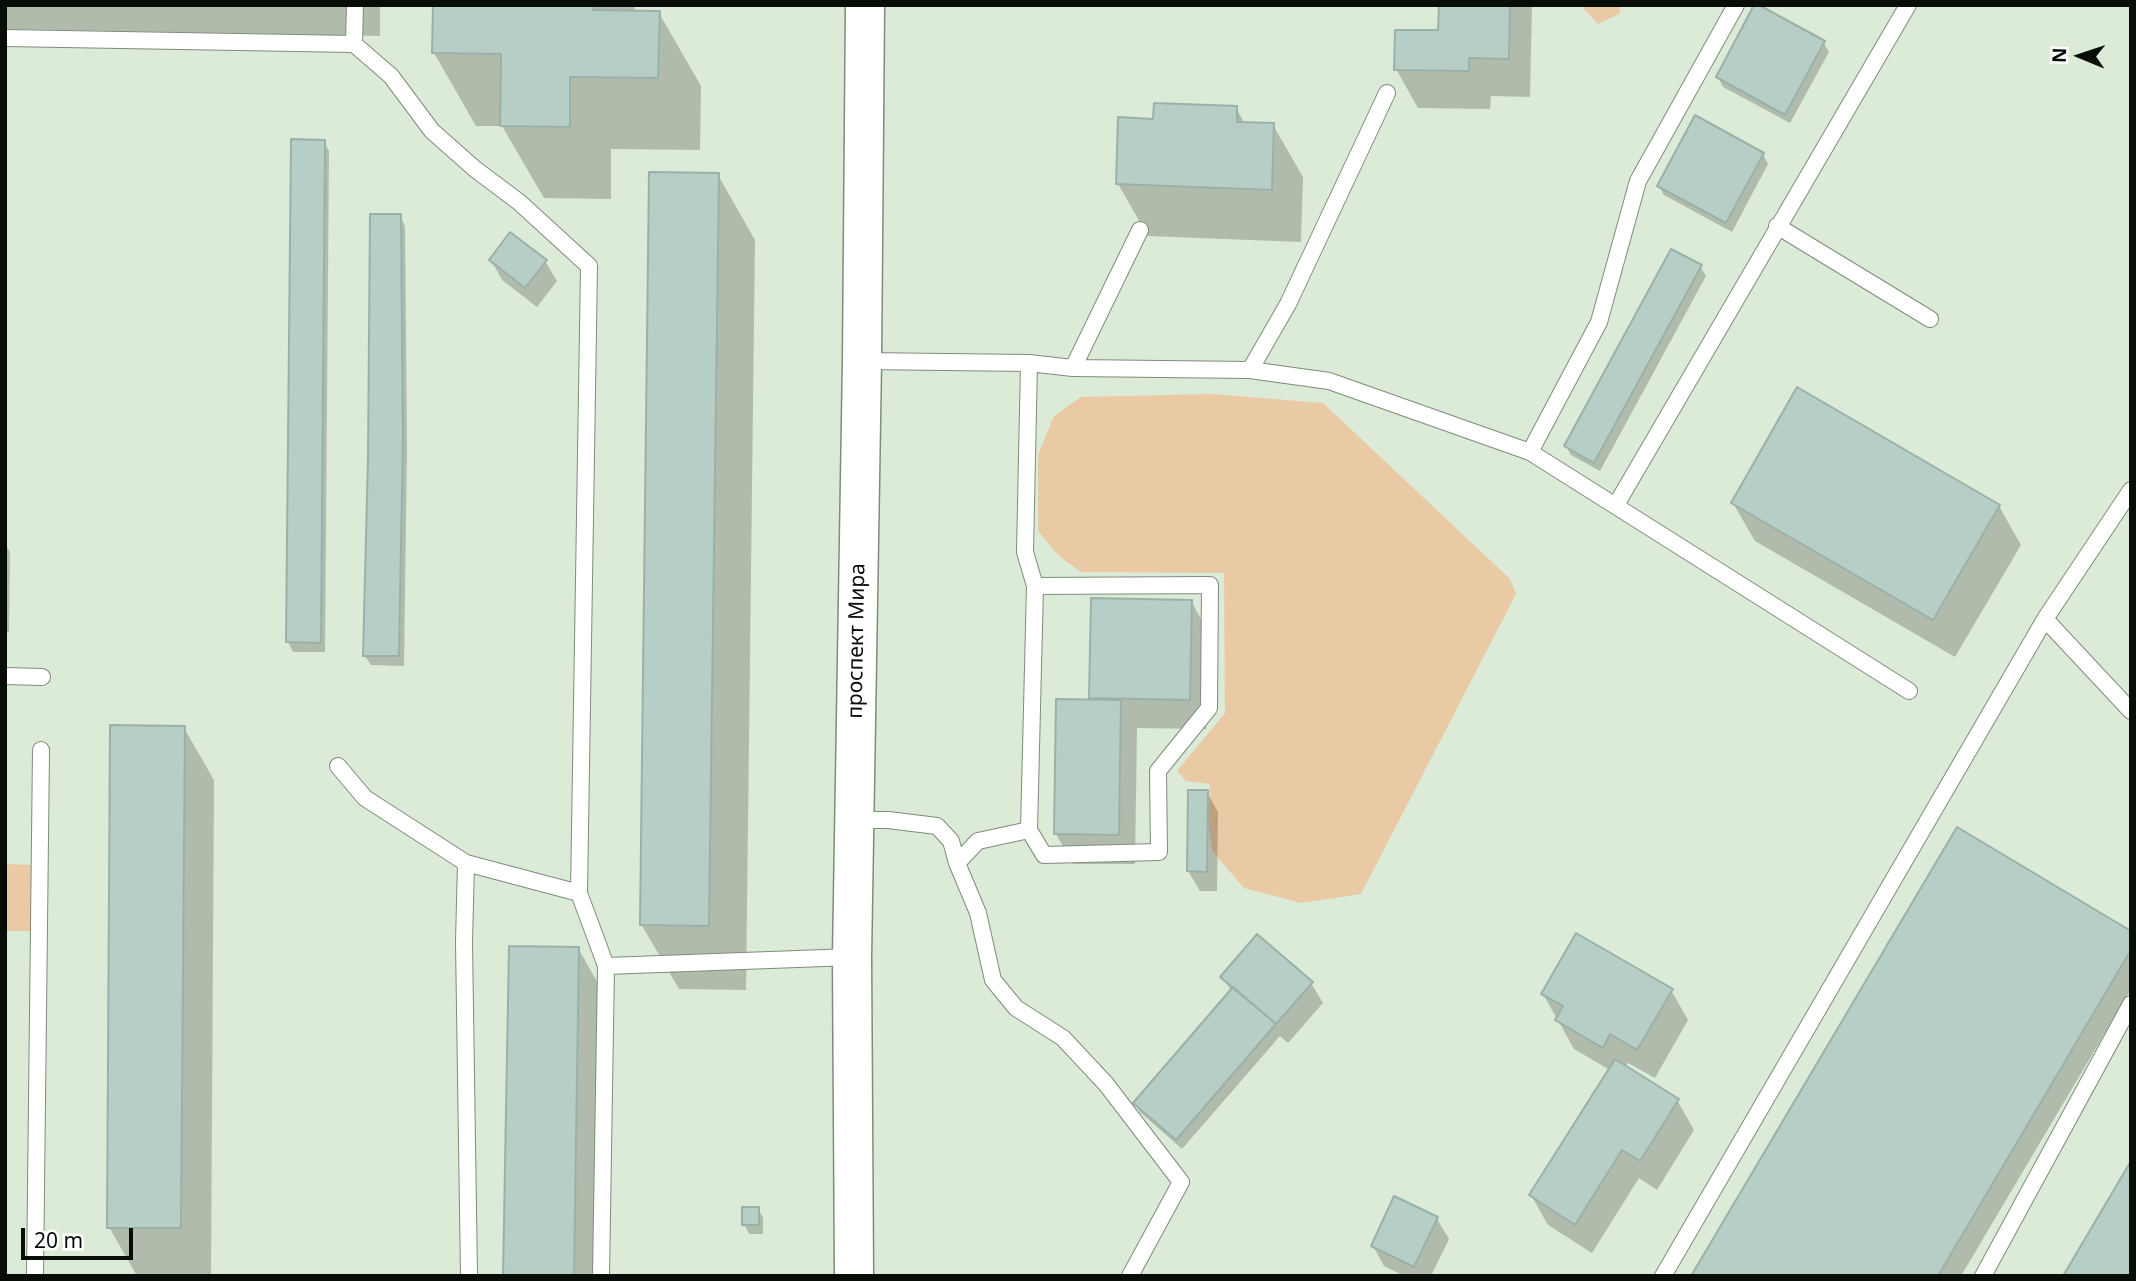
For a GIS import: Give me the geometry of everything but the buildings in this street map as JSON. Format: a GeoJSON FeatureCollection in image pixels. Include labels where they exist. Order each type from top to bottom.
{"type":"FeatureCollection","features":[{"type":"Feature","properties":{"kind":"main road","name":"проспект Мира"},"geometry":{"type":"LineString","coordinates":[[854,1276],[852,957],[865,5]]}},
{"type":"Feature","properties":{"kind":"lane"},"geometry":{"type":"LineString","coordinates":[[354,44],[355,5]]}},
{"type":"Feature","properties":{"kind":"lane"},"geometry":{"type":"LineString","coordinates":[[1531,452],[1599,322],[1638,181],[1736,5]]}},
{"type":"Feature","properties":{"kind":"lane"},"geometry":{"type":"LineString","coordinates":[[1616,505],[1908,5]]}},
{"type":"Feature","properties":{"kind":"lane"},"geometry":{"type":"LineString","coordinates":[[5,38],[354,44],[391,76],[432,131],[475,169],[519,202],[589,266],[579,893],[606,966],[601,1276]]}},
{"type":"Feature","properties":{"kind":"lane"},"geometry":{"type":"LineString","coordinates":[[1250,370],[1288,304],[1387,93]]}},
{"type":"Feature","properties":{"kind":"lane"},"geometry":{"type":"LineString","coordinates":[[1777,226],[1930,319]]}},
{"type":"Feature","properties":{"kind":"lane"},"geometry":{"type":"LineString","coordinates":[[1073,368],[1140,230]]}},
{"type":"Feature","properties":{"kind":"lane"},"geometry":{"type":"LineString","coordinates":[[862,361],[1029,363],[1073,368],[1250,370],[1329,381],[1531,452],[1909,691]]}},
{"type":"Feature","properties":{"kind":"lane"},"geometry":{"type":"LineString","coordinates":[[1029,363],[1025,552],[1035,586],[1029,830],[1044,855],[1159,852],[1158,771],[1209,708],[1210,585],[1035,586]]}},
{"type":"Feature","properties":{"kind":"lane"},"geometry":{"type":"LineString","coordinates":[[1663,1276],[2045,619],[2131,491]]}},
{"type":"Feature","properties":{"kind":"lane"},"geometry":{"type":"LineString","coordinates":[[2045,619],[2131,710]]}},
{"type":"Feature","properties":{"kind":"lane"},"geometry":{"type":"LineString","coordinates":[[5,676],[42,677]]}},
{"type":"Feature","properties":{"kind":"lane"},"geometry":{"type":"LineString","coordinates":[[35,1276],[41,750]]}},
{"type":"Feature","properties":{"kind":"lane"},"geometry":{"type":"LineString","coordinates":[[338,766],[365,798],[466,863],[579,893]]}},
{"type":"Feature","properties":{"kind":"lane"},"geometry":{"type":"LineString","coordinates":[[855,820],[888,820],[937,826],[951,841],[957,863],[978,913],[993,980],[1016,1008],[1063,1038],[1106,1084],[1181,1182],[1130,1276]]}},
{"type":"Feature","properties":{"kind":"lane"},"geometry":{"type":"LineString","coordinates":[[957,863],[978,841],[1029,830]]}},
{"type":"Feature","properties":{"kind":"lane"},"geometry":{"type":"LineString","coordinates":[[466,863],[464,942],[469,1276]]}},
{"type":"Feature","properties":{"kind":"lane"},"geometry":{"type":"LineString","coordinates":[[606,966],[852,957]]}},
{"type":"Feature","properties":{"kind":"lane"},"geometry":{"type":"LineString","coordinates":[[1983,1276],[2131,1004]]}},
{"type":"Feature","properties":{"kind":"shaded area"},"geometry":{"type":"Polygon","coordinates":[[[1584,5],[1621,5],[1619,14],[1598,24],[1584,9],[1584,5]]]}},
{"type":"Feature","properties":{"kind":"shaded area"},"geometry":{"type":"Polygon","coordinates":[[[1212,394],[1323,403],[1510,579],[1516,594],[1361,894],[1301,903],[1244,888],[1212,851],[1208,821],[1210,784],[1186,781],[1177,771],[1225,713],[1224,573],[1081,572],[1060,557],[1038,531],[1038,455],[1054,416],[1081,397],[1212,394]]]}},
{"type":"Feature","properties":{"kind":"shaded area"},"geometry":{"type":"Polygon","coordinates":[[[5,864],[34,865],[33,931],[5,931],[5,864]]]}}]}
